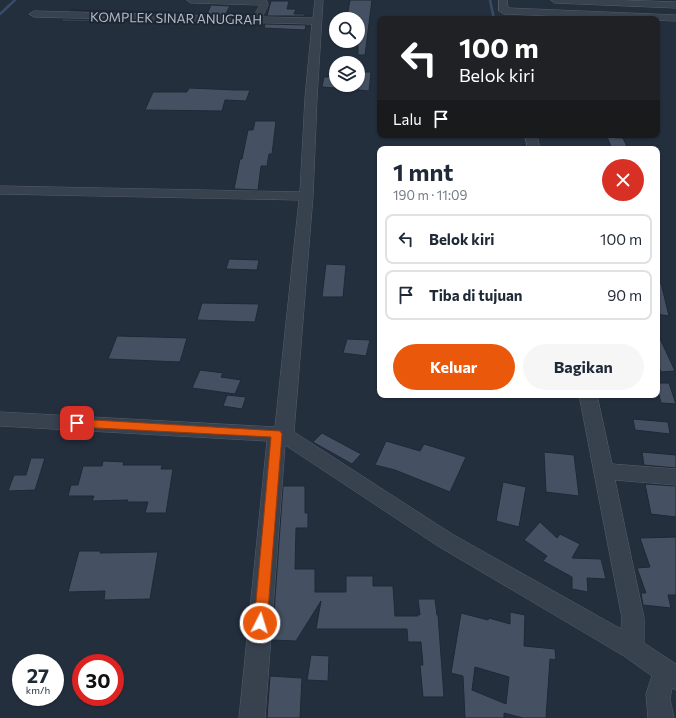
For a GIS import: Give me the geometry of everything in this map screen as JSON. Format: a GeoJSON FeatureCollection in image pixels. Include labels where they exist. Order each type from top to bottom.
{"type":"FeatureCollection","features":[{"type":"Feature","properties":{"kind":"street"},"geometry":{"type":"LineString","coordinates":[[191,0],[262,2],[264,5],[256,19]]}},
{"type":"Feature","properties":{"kind":"street"},"geometry":{"type":"LineString","coordinates":[[252,718],[280,434],[306,196],[311,98],[319,0]]}},
{"type":"Feature","properties":{"kind":"street"},"geometry":{"type":"LineString","coordinates":[[504,0],[504,11],[630,16]]}},
{"type":"Feature","properties":{"kind":"street"},"geometry":{"type":"LineString","coordinates":[[555,0],[676,5]]}},
{"type":"Feature","properties":{"kind":"street"},"geometry":{"type":"LineString","coordinates":[[647,4],[654,16]]}},
{"type":"Feature","properties":{"kind":"street","name":"KOMPLEK SINAR ANUGRAH"},"geometry":{"type":"LineString","coordinates":[[34,14],[317,21]]}},
{"type":"Feature","properties":{"kind":"street"},"geometry":{"type":"LineString","coordinates":[[660,17],[676,18]]}},
{"type":"Feature","properties":{"kind":"street"},"geometry":{"type":"LineString","coordinates":[[0,190],[306,196]]}},
{"type":"Feature","properties":{"kind":"street"},"geometry":{"type":"LineString","coordinates":[[589,398],[633,618],[632,648]]}},
{"type":"Feature","properties":{"kind":"street"},"geometry":{"type":"LineString","coordinates":[[0,419],[280,434],[445,540],[632,648],[672,675],[658,688],[657,694],[661,718]]}},
{"type":"Feature","properties":{"kind":"street"},"geometry":{"type":"LineString","coordinates":[[604,471],[676,477]]}},
{"type":"Feature","properties":{"kind":"building"},"geometry":{"type":"Polygon","coordinates":[[[350,0],[372,0],[365,55],[358,55],[358,48],[365,48],[365,12],[348,12],[350,0]]]}},
{"type":"Feature","properties":{"kind":"building"},"geometry":{"type":"Polygon","coordinates":[[[271,1],[289,1],[287,9],[296,9],[294,14],[304,14],[310,16],[267,16],[271,1]]]}},
{"type":"Feature","properties":{"kind":"building"},"geometry":{"type":"Polygon","coordinates":[[[211,5],[230,6],[225,15],[207,14],[211,5]]]}},
{"type":"Feature","properties":{"kind":"building"},"geometry":{"type":"Polygon","coordinates":[[[71,10],[172,12],[171,13],[71,10]]]}},
{"type":"Feature","properties":{"kind":"building"},"geometry":{"type":"Polygon","coordinates":[[[63,19],[166,22],[61,21],[63,19]]]}},
{"type":"Feature","properties":{"kind":"building"},"geometry":{"type":"Polygon","coordinates":[[[265,24],[306,25],[305,30],[264,28],[265,24]]]}},
{"type":"Feature","properties":{"kind":"building"},"geometry":{"type":"Polygon","coordinates":[[[365,72],[371,72],[369,91],[365,91],[365,72]]]}},
{"type":"Feature","properties":{"kind":"building"},"geometry":{"type":"Polygon","coordinates":[[[324,77],[329,77],[329,88],[322,87],[324,77]]]}},
{"type":"Feature","properties":{"kind":"building"},"geometry":{"type":"Polygon","coordinates":[[[189,88],[250,90],[246,101],[225,100],[222,111],[145,110],[153,92],[187,92],[189,88]]]}},
{"type":"Feature","properties":{"kind":"building"},"geometry":{"type":"Polygon","coordinates":[[[255,121],[276,121],[272,154],[269,154],[267,166],[261,166],[258,190],[234,189],[248,130],[253,130],[255,121]]]}},
{"type":"Feature","properties":{"kind":"building"},"geometry":{"type":"Polygon","coordinates":[[[607,138],[623,138],[627,146],[611,146],[607,138]]]}},
{"type":"Feature","properties":{"kind":"building"},"geometry":{"type":"Polygon","coordinates":[[[229,259],[259,260],[257,270],[226,269],[229,259]]]}},
{"type":"Feature","properties":{"kind":"building"},"geometry":{"type":"Polygon","coordinates":[[[326,264],[346,265],[343,297],[322,297],[326,264]]]}},
{"type":"Feature","properties":{"kind":"building"},"geometry":{"type":"Polygon","coordinates":[[[660,283],[661,283],[669,316],[660,314],[660,283]]]}},
{"type":"Feature","properties":{"kind":"building"},"geometry":{"type":"Polygon","coordinates":[[[202,303],[259,304],[255,322],[197,320],[202,303]]]}},
{"type":"Feature","properties":{"kind":"building"},"geometry":{"type":"Polygon","coordinates":[[[117,336],[187,338],[180,362],[108,359],[117,336]]]}},
{"type":"Feature","properties":{"kind":"building"},"geometry":{"type":"Polygon","coordinates":[[[660,338],[675,371],[661,372],[660,370],[660,338]]]}},
{"type":"Feature","properties":{"kind":"building"},"geometry":{"type":"Polygon","coordinates":[[[347,339],[370,340],[366,356],[343,353],[347,339]]]}},
{"type":"Feature","properties":{"kind":"building"},"geometry":{"type":"Polygon","coordinates":[[[200,370],[223,373],[221,377],[241,380],[235,394],[192,388],[200,370]]]}},
{"type":"Feature","properties":{"kind":"building"},"geometry":{"type":"Polygon","coordinates":[[[660,383],[669,383],[676,404],[661,403],[660,383]]]}},
{"type":"Feature","properties":{"kind":"building"},"geometry":{"type":"Polygon","coordinates":[[[227,395],[246,397],[242,409],[223,406],[227,395]]]}},
{"type":"Feature","properties":{"kind":"building"},"geometry":{"type":"Polygon","coordinates":[[[633,419],[668,422],[670,434],[635,430],[633,419]]]}},
{"type":"Feature","properties":{"kind":"building"},"geometry":{"type":"Polygon","coordinates":[[[322,433],[361,454],[352,464],[313,442],[322,433]]]}},
{"type":"Feature","properties":{"kind":"building"},"geometry":{"type":"Polygon","coordinates":[[[386,441],[420,451],[424,444],[466,457],[450,492],[395,470],[375,465],[386,441]]]}},
{"type":"Feature","properties":{"kind":"building"},"geometry":{"type":"Polygon","coordinates":[[[544,452],[574,455],[579,496],[546,492],[544,452]]]}},
{"type":"Feature","properties":{"kind":"building"},"geometry":{"type":"Polygon","coordinates":[[[642,452],[676,455],[676,468],[644,465],[642,452]]]}},
{"type":"Feature","properties":{"kind":"building"},"geometry":{"type":"Polygon","coordinates":[[[31,458],[45,458],[35,490],[8,491],[14,475],[26,475],[31,458]]]}},
{"type":"Feature","properties":{"kind":"building"},"geometry":{"type":"Polygon","coordinates":[[[103,461],[124,462],[123,465],[162,465],[161,469],[173,469],[166,513],[145,513],[148,502],[127,502],[128,500],[92,501],[94,496],[68,496],[71,485],[78,485],[83,466],[102,466],[103,461]]]}},
{"type":"Feature","properties":{"kind":"building"},"geometry":{"type":"Polygon","coordinates":[[[503,482],[526,487],[519,527],[496,521],[503,482]]]}},
{"type":"Feature","properties":{"kind":"building"},"geometry":{"type":"Polygon","coordinates":[[[645,484],[676,486],[676,517],[651,514],[645,484]]]}},
{"type":"Feature","properties":{"kind":"building"},"geometry":{"type":"Polygon","coordinates":[[[283,486],[305,486],[305,513],[308,513],[308,528],[296,528],[295,569],[315,569],[315,592],[346,592],[346,576],[373,576],[373,586],[393,586],[395,616],[418,616],[417,614],[420,615],[418,599],[435,599],[438,615],[444,697],[423,697],[420,665],[423,665],[421,642],[408,642],[407,629],[316,629],[321,601],[296,641],[272,640],[283,486]]]}},
{"type":"Feature","properties":{"kind":"building"},"geometry":{"type":"Polygon","coordinates":[[[540,522],[557,538],[560,534],[580,544],[572,558],[601,559],[606,579],[587,578],[588,592],[572,589],[572,577],[543,561],[547,556],[524,540],[540,522]]]}},
{"type":"Feature","properties":{"kind":"building"},"geometry":{"type":"Polygon","coordinates":[[[676,537],[676,595],[668,595],[671,608],[643,605],[641,593],[646,593],[637,568],[650,567],[640,538],[676,537]]]}},
{"type":"Feature","properties":{"kind":"building"},"geometry":{"type":"Polygon","coordinates":[[[79,551],[101,551],[100,553],[158,552],[150,599],[104,600],[105,591],[68,592],[79,551]]]}},
{"type":"Feature","properties":{"kind":"building"},"geometry":{"type":"Polygon","coordinates":[[[510,612],[525,615],[524,646],[555,649],[556,660],[550,659],[546,718],[523,718],[504,713],[504,718],[465,718],[463,676],[451,673],[461,613],[488,620],[489,618],[510,624],[510,612]],[[475,667],[472,690],[506,704],[509,677],[475,667]]]}},
{"type":"Feature","properties":{"kind":"building"},"geometry":{"type":"Polygon","coordinates":[[[311,655],[329,656],[328,681],[307,680],[311,655]]]}},
{"type":"Feature","properties":{"kind":"building"},"geometry":{"type":"Polygon","coordinates":[[[270,676],[302,678],[300,718],[267,718],[270,676]]]}},
{"type":"Feature","properties":{"kind":"waterway"},"geometry":{"type":"LineString","coordinates":[[0,14],[15,0]]}},
{"type":"Feature","properties":{"kind":"waterway"},"geometry":{"type":"LineString","coordinates":[[490,0],[493,16]]}},
{"type":"Feature","properties":{"kind":"route"},"geometry":{"type":"LineString","coordinates":[[77,423],[277,434],[260,623]]}}]}
